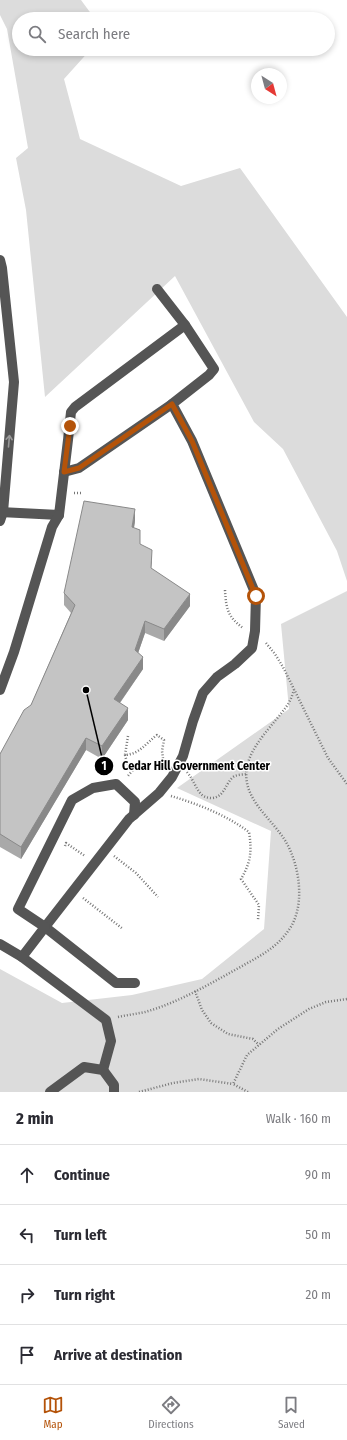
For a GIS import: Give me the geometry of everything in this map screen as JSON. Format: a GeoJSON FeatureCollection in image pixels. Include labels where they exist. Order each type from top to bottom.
{"type":"FeatureCollection","features":[{"type":"Feature","properties":{"kind":"street"},"geometry":{"type":"LineString","coordinates":[[0,260],[14,382],[1,515],[59,515]]}},
{"type":"Feature","properties":{"kind":"street"},"geometry":{"type":"LineString","coordinates":[[64,472],[79,468],[172,404],[209,375],[214,369],[185,325],[157,289]]}},
{"type":"Feature","properties":{"kind":"street"},"geometry":{"type":"LineString","coordinates":[[0,690],[14,652],[52,527],[59,515],[71,412],[75,407],[185,325]]}},
{"type":"Feature","properties":{"kind":"street"},"geometry":{"type":"LineString","coordinates":[[22,958],[129,819],[159,793],[172,777],[183,756],[192,721],[204,693],[217,677],[235,664],[252,648],[256,631],[256,596],[192,441],[172,404]]}},
{"type":"Feature","properties":{"kind":"street"},"geometry":{"type":"LineString","coordinates":[[134,815],[135,802],[116,784],[93,788],[72,800],[18,908],[45,927],[116,983],[135,983]]}},
{"type":"Feature","properties":{"kind":"street"},"geometry":{"type":"LineString","coordinates":[[0,944],[22,958],[106,1020],[111,1040],[103,1070]]}},
{"type":"Feature","properties":{"kind":"street"},"geometry":{"type":"LineString","coordinates":[[50,1092],[84,1067],[103,1070],[114,1084],[114,1092]]}},
{"type":"Feature","properties":{"kind":"path"},"geometry":{"type":"LineString","coordinates":[[71,492],[83,493]]}},
{"type":"Feature","properties":{"kind":"path"},"geometry":{"type":"LineString","coordinates":[[225,590],[228,613],[236,623],[248,632]]}},
{"type":"Feature","properties":{"kind":"path"},"geometry":{"type":"LineString","coordinates":[[262,640],[275,654],[328,758],[347,784]]}},
{"type":"Feature","properties":{"kind":"path"},"geometry":{"type":"LineString","coordinates":[[106,1020],[146,1011],[214,982],[275,946],[289,931],[296,918],[299,900],[299,883],[295,864],[286,843],[253,800],[247,785],[247,767],[255,747],[287,706],[294,690]]}},
{"type":"Feature","properties":{"kind":"path"},"geometry":{"type":"LineString","coordinates":[[125,755],[126,763],[133,770]]}},
{"type":"Feature","properties":{"kind":"path"},"geometry":{"type":"LineString","coordinates":[[159,793],[203,807],[239,824],[249,832],[251,858],[241,880],[259,905],[258,920]]}},
{"type":"Feature","properties":{"kind":"path"},"geometry":{"type":"LineString","coordinates":[[63,848],[66,843],[95,863]]}},
{"type":"Feature","properties":{"kind":"path"},"geometry":{"type":"LineString","coordinates":[[106,850],[136,873],[158,897]]}},
{"type":"Feature","properties":{"kind":"path"},"geometry":{"type":"LineString","coordinates":[[74,890],[123,929]]}},
{"type":"Feature","properties":{"kind":"path"},"geometry":{"type":"LineString","coordinates":[[195,991],[202,1010],[211,1023],[228,1034],[253,1039],[260,1045]]}},
{"type":"Feature","properties":{"kind":"path"},"geometry":{"type":"LineString","coordinates":[[233,1084],[247,1055],[278,1029],[309,1009],[326,1002],[347,999]]}},
{"type":"Feature","properties":{"kind":"path"},"geometry":{"type":"LineString","coordinates":[[139,1092],[172,1083],[199,1079],[233,1084],[248,1092]]}},
{"type":"Feature","properties":{"kind":"shaded area"},"geometry":{"type":"Polygon","coordinates":[[[0,0],[81,0],[90,12],[12,12],[12,56],[85,56],[64,79],[80,139],[181,186],[240,168],[347,317],[347,581],[337,551],[283,449],[254,422],[175,276],[45,397],[26,210],[16,158],[28,148],[7,29],[0,15],[0,0]]]}},
{"type":"Feature","properties":{"kind":"shaded area"},"geometry":{"type":"Polygon","coordinates":[[[347,591],[347,1092],[0,1092],[0,969],[62,1003],[132,995],[202,979],[264,929],[271,831],[177,788],[289,709],[281,624],[347,591]]]}},
{"type":"Feature","properties":{"kind":"building"},"geometry":{"type":"Polygon","coordinates":[[[84,501],[135,509],[132,527],[140,530],[140,544],[152,550],[151,568],[190,594],[164,629],[145,621],[135,650],[143,657],[114,699],[128,708],[102,746],[86,738],[21,847],[0,834],[0,754],[24,710],[31,705],[75,605],[64,593],[84,501]]]}},
{"type":"Feature","properties":{"kind":"place","name":"Cedar Hill Government Center"},"geometry":{"type":"Point","coordinates":[86,690]}},
{"type":"Feature","properties":{"kind":"route"},"geometry":{"type":"LineString","coordinates":[[70,426],[64,472],[79,468],[172,404],[192,441],[256,596]]}}]}
